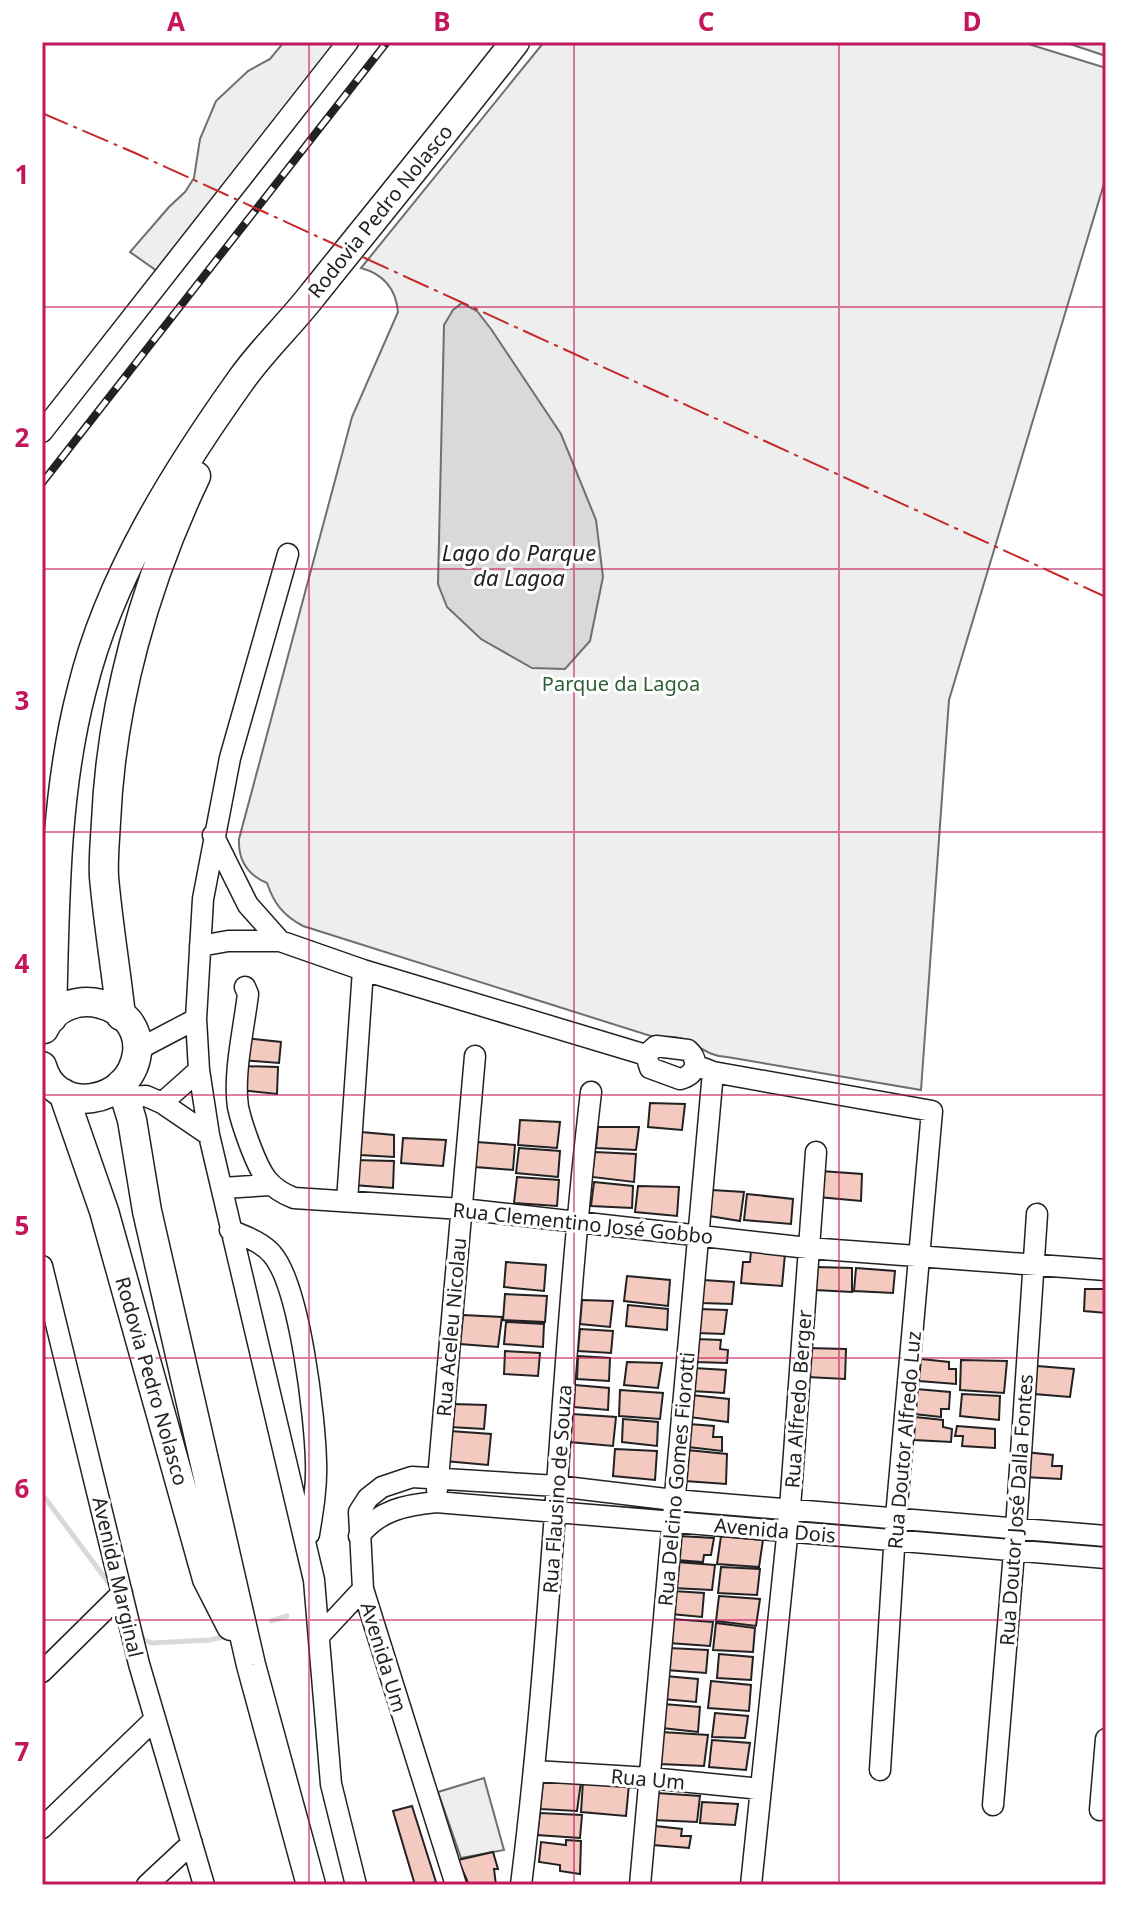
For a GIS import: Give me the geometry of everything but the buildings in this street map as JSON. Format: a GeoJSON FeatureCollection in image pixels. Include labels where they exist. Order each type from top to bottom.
{"type":"FeatureCollection","features":[{"type":"Feature","properties":{"kind":"highway","name":"Rodovia Pedro Nolasco"},"geometry":{"type":"LineString","coordinates":[[47,1027],[64,776],[82,687],[116,591],[153,516],[242,378],[316,291],[515,42]]}},
{"type":"Feature","properties":{"kind":"highway","name":"Rodovia Pedro Nolasco"},"geometry":{"type":"LineString","coordinates":[[137,1050],[131,1026],[121,1016],[104,874],[108,780],[122,698],[145,602],[174,522],[242,378]]}},
{"type":"Feature","properties":{"kind":"highway"},"geometry":{"type":"LineString","coordinates":[[47,1027],[63,1007],[88,1000],[113,1007],[121,1016]]}},
{"type":"Feature","properties":{"kind":"highway"},"geometry":{"type":"LineString","coordinates":[[63,1093],[87,1100],[123,1091],[137,1050]]}},
{"type":"Feature","properties":{"kind":"highway","name":"Rodovia Pedro Nolasco"},"geometry":{"type":"LineString","coordinates":[[42,1066],[44,1075],[63,1093],[104,1211],[207,1579],[251,1665]]}},
{"type":"Feature","properties":{"kind":"highway","name":"Rodovia Pedro Nolasco"},"geometry":{"type":"LineString","coordinates":[[123,1091],[132,1120],[147,1211],[251,1665],[311,1885]]}},
{"type":"Feature","properties":{"kind":"street"},"geometry":{"type":"LineString","coordinates":[[42,432],[348,42]]}},
{"type":"Feature","properties":{"kind":"street"},"geometry":{"type":"LineString","coordinates":[[288,554],[230,758],[213,835],[203,899],[196,1019],[199,1070],[209,1135],[314,1580],[331,1784],[356,1885]]}},
{"type":"Feature","properties":{"kind":"street"},"geometry":{"type":"LineString","coordinates":[[213,835],[248,905],[280,941]]}},
{"type":"Feature","properties":{"kind":"street"},"geometry":{"type":"LineString","coordinates":[[200,946],[228,941],[280,941],[363,970],[646,1055],[656,1046],[688,1050],[704,1069]]}},
{"type":"Feature","properties":{"kind":"street"},"geometry":{"type":"LineString","coordinates":[[347,1201],[363,970]]}},
{"type":"Feature","properties":{"kind":"street"},"geometry":{"type":"LineString","coordinates":[[223,1188],[270,1185],[256,1160],[238,1104],[248,994],[245,987]]}},
{"type":"Feature","properties":{"kind":"street"},"geometry":{"type":"LineString","coordinates":[[137,1050],[196,1019]]}},
{"type":"Feature","properties":{"kind":"street","name":"Rua Aceleu Nicolau"},"geometry":{"type":"LineString","coordinates":[[436,1502],[475,1056]]}},
{"type":"Feature","properties":{"kind":"street","name":"Rua Doutor Alfredo Luz"},"geometry":{"type":"LineString","coordinates":[[704,1069],[932,1111],[896,1517],[880,1770]]}},
{"type":"Feature","properties":{"kind":"street","name":"Rua Delcino Gomes Fiorotti"},"geometry":{"type":"LineString","coordinates":[[640,1885],[697,1236],[704,1069]]}},
{"type":"Feature","properties":{"kind":"street"},"geometry":{"type":"LineString","coordinates":[[162,1103],[199,1070]]}},
{"type":"Feature","properties":{"kind":"street"},"geometry":{"type":"LineString","coordinates":[[123,1091],[162,1103],[209,1135]]}},
{"type":"Feature","properties":{"kind":"street","name":"Rua Flausino de Souza"},"geometry":{"type":"LineString","coordinates":[[521,1885],[535,1771],[576,1223],[591,1092]]}},
{"type":"Feature","properties":{"kind":"street","name":"Rua Alfredo Berger"},"geometry":{"type":"LineString","coordinates":[[751,1885],[788,1531],[816,1152]]}},
{"type":"Feature","properties":{"kind":"street","name":"Rua Clementino José Gobbo"},"geometry":{"type":"LineString","coordinates":[[270,1185],[294,1198],[462,1209],[808,1248],[1106,1270]]}},
{"type":"Feature","properties":{"kind":"street","name":"Rua Doutor José Dalla Fontes"},"geometry":{"type":"LineString","coordinates":[[993,1805],[1037,1214]]}},
{"type":"Feature","properties":{"kind":"street"},"geometry":{"type":"LineString","coordinates":[[230,1230],[260,1243],[273,1254],[285,1276],[298,1326],[314,1418],[316,1449],[314,1503],[307,1546]]}},
{"type":"Feature","properties":{"kind":"street","name":"Avenida Marginal"},"geometry":{"type":"LineString","coordinates":[[42,1266],[122,1593],[204,1885]]}},
{"type":"Feature","properties":{"kind":"street","name":"Avenida Um"},"geometry":{"type":"LineString","coordinates":[[437,1478],[412,1477],[382,1487],[368,1498],[359,1512],[359,1536],[363,1589],[456,1885]]}},
{"type":"Feature","properties":{"kind":"street","name":"Avenida Dois"},"geometry":{"type":"LineString","coordinates":[[437,1478],[557,1486],[788,1531],[1106,1558]]}},
{"type":"Feature","properties":{"kind":"street","name":"Avenida Dois"},"geometry":{"type":"LineString","coordinates":[[359,1536],[370,1522],[386,1513],[407,1505],[436,1502],[556,1511],[790,1508],[1106,1536]]}},
{"type":"Feature","properties":{"kind":"street"},"geometry":{"type":"LineString","coordinates":[[320,1635],[363,1589]]}},
{"type":"Feature","properties":{"kind":"street"},"geometry":{"type":"LineString","coordinates":[[42,1672],[122,1593]]}},
{"type":"Feature","properties":{"kind":"street"},"geometry":{"type":"LineString","coordinates":[[42,1828],[155,1719]]}},
{"type":"Feature","properties":{"kind":"street"},"geometry":{"type":"LineString","coordinates":[[1100,1810],[1106,1739]]}},
{"type":"Feature","properties":{"kind":"street","name":"Rua Um"},"geometry":{"type":"LineString","coordinates":[[535,1771],[761,1789]]}},
{"type":"Feature","properties":{"kind":"street"},"geometry":{"type":"LineString","coordinates":[[147,1885],[192,1843]]}},
{"type":"Feature","properties":{"kind":"green space"},"geometry":{"type":"Polygon","coordinates":[[[284,42],[337,42],[167,278],[130,252],[194,178],[200,139],[216,101],[248,71],[270,59],[284,42]]]}},
{"type":"Feature","properties":{"kind":"green space","name":"Parque da Lagoa"},"geometry":{"type":"Polygon","coordinates":[[[544,42],[1022,42],[1106,68],[1106,177],[949,700],[921,1090],[717,1056],[679,1038],[657,1038],[303,926],[280,909],[267,883],[254,876],[242,860],[239,839],[352,417],[398,312],[394,296],[382,278],[361,268],[544,42]]]}},
{"type":"Feature","properties":{"kind":"green space"},"geometry":{"type":"Polygon","coordinates":[[[1064,42],[1106,42],[1106,56],[1064,42]]]}},
{"type":"Feature","properties":{"kind":"green space"},"geometry":{"type":"Polygon","coordinates":[[[484,1778],[504,1850],[461,1858],[438,1792],[484,1778]]]}},
{"type":"Feature","properties":{"kind":"water","name":"Lago do Parque da Lagoa"},"geometry":{"type":"Polygon","coordinates":[[[462,303],[477,311],[491,329],[561,434],[596,520],[603,577],[590,641],[565,669],[532,668],[481,639],[447,607],[438,584],[444,325],[453,310],[462,303]]]}},
{"type":"Feature","properties":{"kind":"waterway"},"geometry":{"type":"LineString","coordinates":[[42,1494],[111,1586]]}},
{"type":"Feature","properties":{"kind":"waterway"},"geometry":{"type":"LineString","coordinates":[[271,1621],[287,1616]]}},
{"type":"Feature","properties":{"kind":"waterway"},"geometry":{"type":"LineString","coordinates":[[140,1633],[145,1641],[152,1643],[222,1637]]}},
{"type":"Feature","properties":{"kind":"railway"},"geometry":{"type":"LineString","coordinates":[[42,483],[387,42]]}},
{"type":"Feature","properties":{"kind":"power"},"geometry":{"type":"LineString","coordinates":[[42,113],[1106,597]]}}]}
